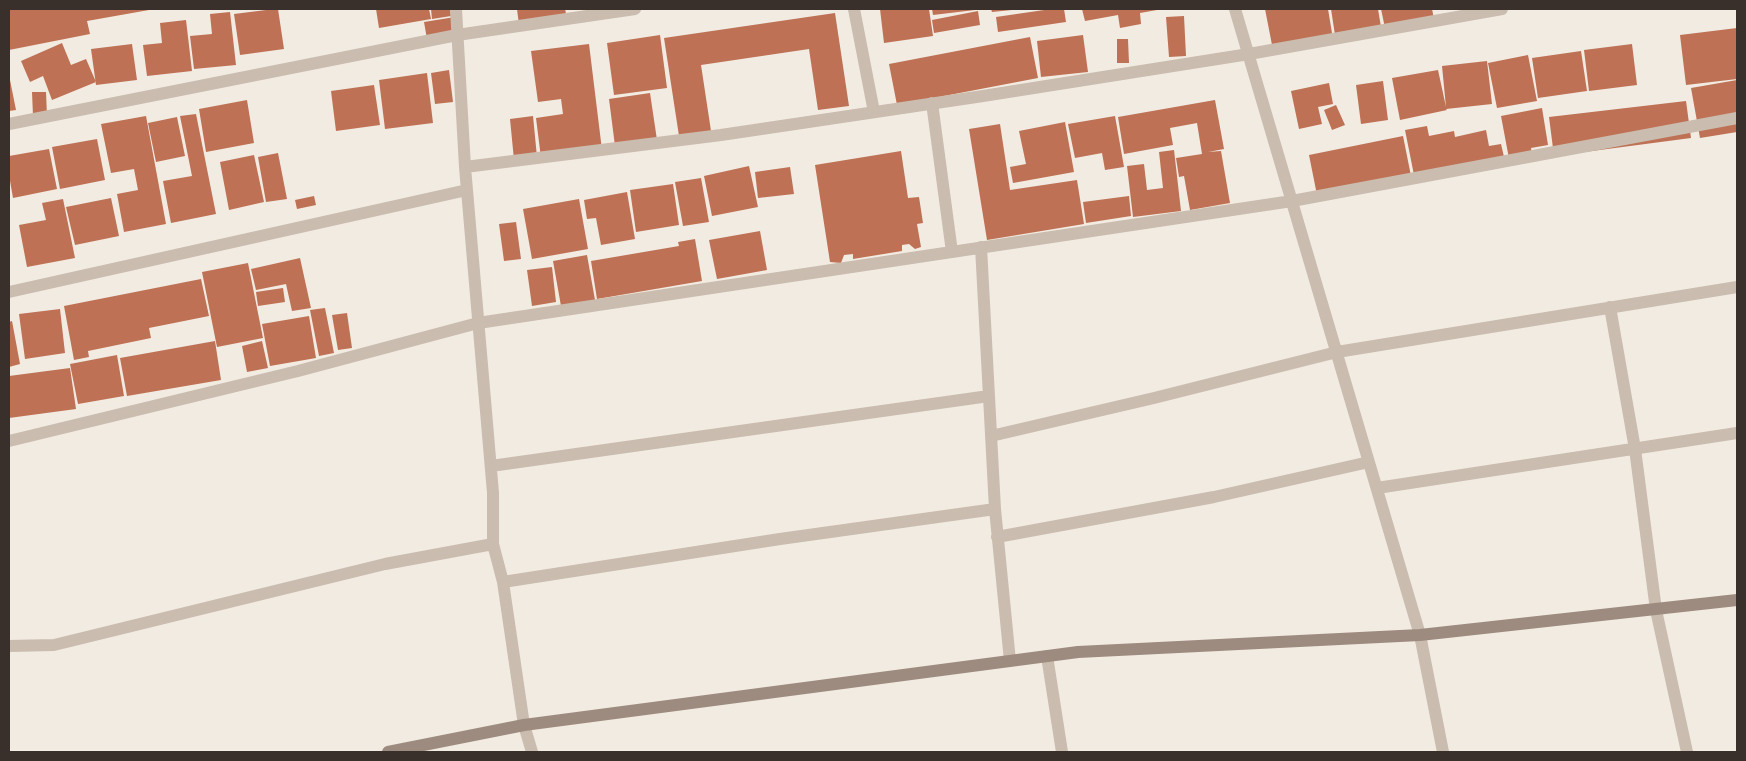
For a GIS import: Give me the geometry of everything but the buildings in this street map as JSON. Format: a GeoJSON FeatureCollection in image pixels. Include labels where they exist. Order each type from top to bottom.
{"type":"FeatureCollection","features":[{"type":"Feature","properties":{"kind":"main road"},"geometry":{"type":"LineString","coordinates":[[388,752],[524,725],[1078,652],[1420,635],[1737,600]]}},
{"type":"Feature","properties":{"kind":"street"},"geometry":{"type":"LineString","coordinates":[[456,9],[465,167],[491,466],[493,544],[503,582],[524,725],[532,752]]}},
{"type":"Feature","properties":{"kind":"street"},"geometry":{"type":"LineString","coordinates":[[9,124],[457,35],[635,9]]}},
{"type":"Feature","properties":{"kind":"street"},"geometry":{"type":"LineString","coordinates":[[854,9],[874,112]]}},
{"type":"Feature","properties":{"kind":"street"},"geometry":{"type":"LineString","coordinates":[[1236,9],[1420,635],[1442,752]]}},
{"type":"Feature","properties":{"kind":"street"},"geometry":{"type":"LineString","coordinates":[[465,167],[721,135],[874,112],[1249,54],[1502,9]]}},
{"type":"Feature","properties":{"kind":"street"},"geometry":{"type":"LineString","coordinates":[[932,103],[952,252]]}},
{"type":"Feature","properties":{"kind":"street"},"geometry":{"type":"LineString","coordinates":[[9,441],[298,371],[478,323],[1292,201],[1737,118]]}},
{"type":"Feature","properties":{"kind":"street"},"geometry":{"type":"LineString","coordinates":[[9,292],[467,190]]}},
{"type":"Feature","properties":{"kind":"street"},"geometry":{"type":"LineString","coordinates":[[981,247],[995,509],[1010,661]]}},
{"type":"Feature","properties":{"kind":"street"},"geometry":{"type":"LineString","coordinates":[[991,436],[1154,398],[1337,352],[1737,286]]}},
{"type":"Feature","properties":{"kind":"street"},"geometry":{"type":"LineString","coordinates":[[1610,307],[1634,450],[1656,610],[1687,752]]}},
{"type":"Feature","properties":{"kind":"street"},"geometry":{"type":"LineString","coordinates":[[491,466],[989,396]]}},
{"type":"Feature","properties":{"kind":"street"},"geometry":{"type":"LineString","coordinates":[[1377,488],[1737,433]]}},
{"type":"Feature","properties":{"kind":"street"},"geometry":{"type":"LineString","coordinates":[[997,537],[1214,497],[1369,462]]}},
{"type":"Feature","properties":{"kind":"street"},"geometry":{"type":"LineString","coordinates":[[503,582],[780,539],[995,509]]}},
{"type":"Feature","properties":{"kind":"street"},"geometry":{"type":"LineString","coordinates":[[9,646],[54,645],[385,564],[493,544]]}},
{"type":"Feature","properties":{"kind":"street"},"geometry":{"type":"LineString","coordinates":[[1047,656],[1062,752]]}}]}
